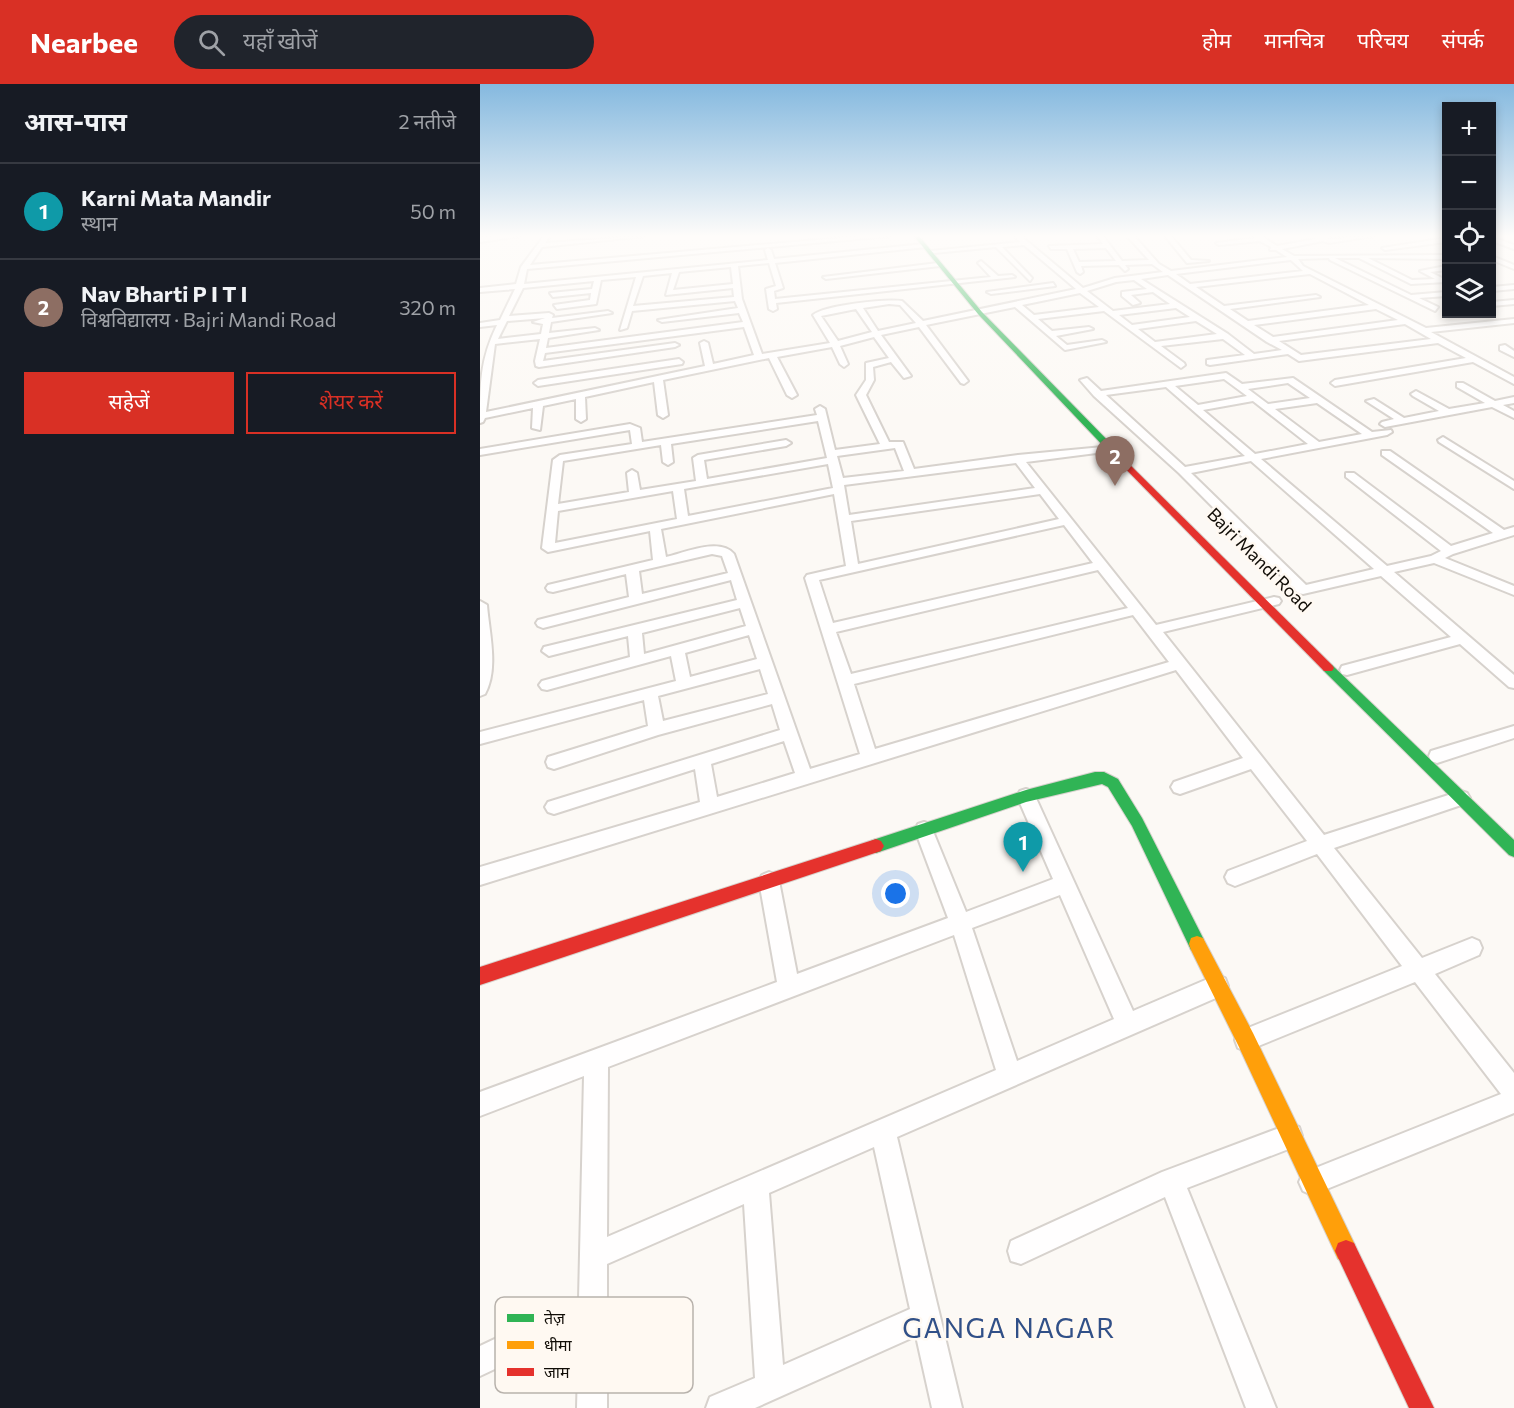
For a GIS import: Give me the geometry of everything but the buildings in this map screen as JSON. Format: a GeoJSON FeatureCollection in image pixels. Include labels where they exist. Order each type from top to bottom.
{"type":"FeatureCollection","features":[{"type":"Feature","properties":{"kind":"street"},"geometry":{"type":"LineString","coordinates":[[514,298],[484,363],[480,418],[759,357],[835,344],[1040,298]]}},
{"type":"Feature","properties":{"kind":"street"},"geometry":{"type":"LineString","coordinates":[[557,306],[593,302],[594,298]]}},
{"type":"Feature","properties":{"kind":"street"},"geometry":{"type":"LineString","coordinates":[[623,328],[633,298]]}},
{"type":"Feature","properties":{"kind":"street"},"geometry":{"type":"LineString","coordinates":[[772,298],[773,305],[785,298]]}},
{"type":"Feature","properties":{"kind":"street","name":"Bajri Mandi Road"},"geometry":{"type":"LineString","coordinates":[[970,298],[1268,602],[1347,670],[1514,830]]}},
{"type":"Feature","properties":{"kind":"street"},"geometry":{"type":"LineString","coordinates":[[1020,298],[1025,301]]}},
{"type":"Feature","properties":{"kind":"street"},"geometry":{"type":"LineString","coordinates":[[1093,298],[1181,365]]}},
{"type":"Feature","properties":{"kind":"street"},"geometry":{"type":"LineString","coordinates":[[1130,298],[1136,303]]}},
{"type":"Feature","properties":{"kind":"street"},"geometry":{"type":"LineString","coordinates":[[1166,298],[1251,356]]}},
{"type":"Feature","properties":{"kind":"street"},"geometry":{"type":"LineString","coordinates":[[1211,299],[1224,298]]}},
{"type":"Feature","properties":{"kind":"street"},"geometry":{"type":"LineString","coordinates":[[1317,298],[1342,311]]}},
{"type":"Feature","properties":{"kind":"street"},"geometry":{"type":"LineString","coordinates":[[1363,298],[1425,331],[1514,321]]}},
{"type":"Feature","properties":{"kind":"street"},"geometry":{"type":"LineString","coordinates":[[1413,298],[1435,309]]}},
{"type":"Feature","properties":{"kind":"street"},"geometry":{"type":"LineString","coordinates":[[629,309],[738,299],[759,357]]}},
{"type":"Feature","properties":{"kind":"street"},"geometry":{"type":"LineString","coordinates":[[1211,299],[1299,358],[1437,341]]}},
{"type":"Feature","properties":{"kind":"street"},"geometry":{"type":"LineString","coordinates":[[1222,308],[1321,300]]}},
{"type":"Feature","properties":{"kind":"street"},"geometry":{"type":"LineString","coordinates":[[844,364],[820,320],[819,313],[889,302],[902,303],[921,324],[964,381]]}},
{"type":"Feature","properties":{"kind":"street"},"geometry":{"type":"LineString","coordinates":[[1496,304],[1514,302]]}},
{"type":"Feature","properties":{"kind":"street"},"geometry":{"type":"LineString","coordinates":[[1015,303],[1065,348],[1102,342]]}},
{"type":"Feature","properties":{"kind":"street"},"geometry":{"type":"LineString","coordinates":[[1032,317],[1179,306]]}},
{"type":"Feature","properties":{"kind":"street"},"geometry":{"type":"LineString","coordinates":[[1247,324],[1379,306]]}},
{"type":"Feature","properties":{"kind":"street"},"geometry":{"type":"LineString","coordinates":[[858,307],[907,376]]}},
{"type":"Feature","properties":{"kind":"street"},"geometry":{"type":"LineString","coordinates":[[1442,308],[1430,309],[1461,326]]}},
{"type":"Feature","properties":{"kind":"street"},"geometry":{"type":"LineString","coordinates":[[662,320],[742,310]]}},
{"type":"Feature","properties":{"kind":"street"},"geometry":{"type":"LineString","coordinates":[[480,325],[547,321],[608,313]]}},
{"type":"Feature","properties":{"kind":"street"},"geometry":{"type":"LineString","coordinates":[[1133,327],[1198,318]]}},
{"type":"Feature","properties":{"kind":"street"},"geometry":{"type":"LineString","coordinates":[[547,321],[539,364],[539,387],[679,362]]}},
{"type":"Feature","properties":{"kind":"street"},"geometry":{"type":"LineString","coordinates":[[1270,340],[1408,321]]}},
{"type":"Feature","properties":{"kind":"street"},"geometry":{"type":"LineString","coordinates":[[541,351],[747,324]]}},
{"type":"Feature","properties":{"kind":"street"},"geometry":{"type":"LineString","coordinates":[[1050,334],[1089,329]]}},
{"type":"Feature","properties":{"kind":"street"},"geometry":{"type":"LineString","coordinates":[[491,345],[595,330]]}},
{"type":"Feature","properties":{"kind":"street"},"geometry":{"type":"LineString","coordinates":[[1425,331],[1422,331],[1427,336],[1514,381]]}},
{"type":"Feature","properties":{"kind":"street"},"geometry":{"type":"LineString","coordinates":[[1155,344],[1224,336]]}},
{"type":"Feature","properties":{"kind":"street"},"geometry":{"type":"LineString","coordinates":[[704,343],[710,368]]}},
{"type":"Feature","properties":{"kind":"street"},"geometry":{"type":"LineString","coordinates":[[539,364],[675,345]]}},
{"type":"Feature","properties":{"kind":"street"},"geometry":{"type":"LineString","coordinates":[[1514,346],[1503,348],[1514,354]]}},
{"type":"Feature","properties":{"kind":"street"},"geometry":{"type":"LineString","coordinates":[[1210,362],[1288,352]]}},
{"type":"Feature","properties":{"kind":"street"},"geometry":{"type":"LineString","coordinates":[[772,355],[792,395]]}},
{"type":"Feature","properties":{"kind":"street"},"geometry":{"type":"LineString","coordinates":[[886,446],[861,395],[870,380],[868,365],[894,360]]}},
{"type":"Feature","properties":{"kind":"street"},"geometry":{"type":"LineString","coordinates":[[1335,383],[1472,360]]}},
{"type":"Feature","properties":{"kind":"street"},"geometry":{"type":"LineString","coordinates":[[1097,394],[1226,376],[1315,444]]}},
{"type":"Feature","properties":{"kind":"street"},"geometry":{"type":"LineString","coordinates":[[658,379],[663,415]]}},
{"type":"Feature","properties":{"kind":"street"},"geometry":{"type":"LineString","coordinates":[[1084,380],[1183,471],[1303,590],[1435,560],[1449,551],[1508,532]]}},
{"type":"Feature","properties":{"kind":"street"},"geometry":{"type":"LineString","coordinates":[[1241,387],[1290,380],[1370,435]]}},
{"type":"Feature","properties":{"kind":"street"},"geometry":{"type":"LineString","coordinates":[[1168,384],[1514,683]]}},
{"type":"Feature","properties":{"kind":"street"},"geometry":{"type":"LineString","coordinates":[[1460,385],[1514,415]]}},
{"type":"Feature","properties":{"kind":"street"},"geometry":{"type":"LineString","coordinates":[[1416,394],[1447,412]]}},
{"type":"Feature","properties":{"kind":"street"},"geometry":{"type":"LineString","coordinates":[[580,395],[581,419]]}},
{"type":"Feature","properties":{"kind":"street"},"geometry":{"type":"LineString","coordinates":[[1196,408],[1254,398]]}},
{"type":"Feature","properties":{"kind":"street"},"geometry":{"type":"LineString","coordinates":[[1265,406],[1318,399]]}},
{"type":"Feature","properties":{"kind":"street"},"geometry":{"type":"LineString","coordinates":[[1183,471],[1370,435],[1403,421],[1514,400]]}},
{"type":"Feature","properties":{"kind":"street"},"geometry":{"type":"LineString","coordinates":[[1371,401],[1403,421]]}},
{"type":"Feature","properties":{"kind":"street"},"geometry":{"type":"LineString","coordinates":[[537,428],[538,404]]}},
{"type":"Feature","properties":{"kind":"street"},"geometry":{"type":"LineString","coordinates":[[853,569],[838,486],[821,413],[560,458],[557,462],[548,548],[655,527],[838,486],[910,472],[1115,447]]}},
{"type":"Feature","properties":{"kind":"street"},"geometry":{"type":"LineString","coordinates":[[480,452],[630,427],[635,428],[638,445]]}},
{"type":"Feature","properties":{"kind":"street"},"geometry":{"type":"LineString","coordinates":[[1443,440],[1514,486]]}},
{"type":"Feature","properties":{"kind":"street"},"geometry":{"type":"LineString","coordinates":[[666,441],[668,462]]}},
{"type":"Feature","properties":{"kind":"street"},"geometry":{"type":"LineString","coordinates":[[702,483],[698,458],[786,443]]}},
{"type":"Feature","properties":{"kind":"street"},"geometry":{"type":"LineString","coordinates":[[552,509],[702,483],[899,444],[910,472]]}},
{"type":"Feature","properties":{"kind":"street"},"geometry":{"type":"LineString","coordinates":[[1386,453],[1508,532]]}},
{"type":"Feature","properties":{"kind":"street"},"geometry":{"type":"LineString","coordinates":[[1018,458],[1514,1092]]}},
{"type":"Feature","properties":{"kind":"street"},"geometry":{"type":"LineString","coordinates":[[632,473],[635,494]]}},
{"type":"Feature","properties":{"kind":"street"},"geometry":{"type":"LineString","coordinates":[[1350,475],[1449,551]]}},
{"type":"Feature","properties":{"kind":"street"},"geometry":{"type":"LineString","coordinates":[[678,487],[683,521]]}},
{"type":"Feature","properties":{"kind":"street"},"geometry":{"type":"LineString","coordinates":[[843,519],[1044,490]]}},
{"type":"Feature","properties":{"kind":"street"},"geometry":{"type":"LineString","coordinates":[[870,758],[812,578],[1067,521]]}},
{"type":"Feature","properties":{"kind":"street"},"geometry":{"type":"LineString","coordinates":[[655,527],[660,562]]}},
{"type":"Feature","properties":{"kind":"street"},"geometry":{"type":"LineString","coordinates":[[553,588],[712,550],[722,550],[728,554],[805,778]]}},
{"type":"Feature","properties":{"kind":"street"},"geometry":{"type":"LineString","coordinates":[[1435,560],[1475,573],[1514,591]]}},
{"type":"Feature","properties":{"kind":"street"},"geometry":{"type":"LineString","coordinates":[[828,629],[1102,565]]}},
{"type":"Feature","properties":{"kind":"street"},"geometry":{"type":"LineString","coordinates":[[632,569],[636,600]]}},
{"type":"Feature","properties":{"kind":"street"},"geometry":{"type":"LineString","coordinates":[[543,622],[736,575]]}},
{"type":"Feature","properties":{"kind":"street"},"geometry":{"type":"LineString","coordinates":[[549,651],[745,602]]}},
{"type":"Feature","properties":{"kind":"street"},"geometry":{"type":"LineString","coordinates":[[1152,630],[1268,602],[1514,850]]}},
{"type":"Feature","properties":{"kind":"street"},"geometry":{"type":"LineString","coordinates":[[480,605],[485,670],[480,690]]}},
{"type":"Feature","properties":{"kind":"street"},"geometry":{"type":"LineString","coordinates":[[597,609],[599,638]]}},
{"type":"Feature","properties":{"kind":"street"},"geometry":{"type":"LineString","coordinates":[[846,681],[1137,610]]}},
{"type":"Feature","properties":{"kind":"street"},"geometry":{"type":"LineString","coordinates":[[634,629],[638,661]]}},
{"type":"Feature","properties":{"kind":"street"},"geometry":{"type":"LineString","coordinates":[[548,685],[754,629]]}},
{"type":"Feature","properties":{"kind":"street"},"geometry":{"type":"LineString","coordinates":[[1347,670],[1461,639]]}},
{"type":"Feature","properties":{"kind":"street"},"geometry":{"type":"LineString","coordinates":[[677,650],[684,684]]}},
{"type":"Feature","properties":{"kind":"street"},"geometry":{"type":"LineString","coordinates":[[480,738],[766,662]]}},
{"type":"Feature","properties":{"kind":"street"},"geometry":{"type":"LineString","coordinates":[[480,876],[1179,664]]}},
{"type":"Feature","properties":{"kind":"street"},"geometry":{"type":"LineString","coordinates":[[650,693],[657,729]]}},
{"type":"Feature","properties":{"kind":"street"},"geometry":{"type":"LineString","coordinates":[[554,762],[657,729],[778,697]]}},
{"type":"Feature","properties":{"kind":"street"},"geometry":{"type":"LineString","coordinates":[[1437,756],[1514,732]]}},
{"type":"Feature","properties":{"kind":"street"},"geometry":{"type":"LineString","coordinates":[[554,807],[790,733]]}},
{"type":"Feature","properties":{"kind":"street"},"geometry":{"type":"LineString","coordinates":[[702,760],[710,807]]}},
{"type":"Feature","properties":{"kind":"street"},"geometry":{"type":"LineString","coordinates":[[1180,788],[1255,761]]}},
{"type":"Feature","properties":{"kind":"street"},"geometry":{"type":"LineString","coordinates":[[480,976],[1026,796],[1095,778],[1104,778],[1113,783],[1137,822],[1246,1040],[1422,1408]]}},
{"type":"Feature","properties":{"kind":"street"},"geometry":{"type":"LineString","coordinates":[[1026,796],[1128,1025]]}},
{"type":"Feature","properties":{"kind":"street"},"geometry":{"type":"LineString","coordinates":[[1235,877],[1321,844],[1461,798]]}},
{"type":"Feature","properties":{"kind":"street"},"geometry":{"type":"LineString","coordinates":[[924,830],[960,923],[1010,1076]]}},
{"type":"Feature","properties":{"kind":"street"},"geometry":{"type":"LineString","coordinates":[[769,881],[789,988]]}},
{"type":"Feature","properties":{"kind":"street"},"geometry":{"type":"LineString","coordinates":[[480,1104],[1065,884]]}},
{"type":"Feature","properties":{"kind":"street"},"geometry":{"type":"LineString","coordinates":[[1246,1040],[1472,948]]}},
{"type":"Feature","properties":{"kind":"street"},"geometry":{"type":"LineString","coordinates":[[594,1256],[1217,986]]}},
{"type":"Feature","properties":{"kind":"street"},"geometry":{"type":"LineString","coordinates":[[594,1297],[596,1060]]}},
{"type":"Feature","properties":{"kind":"street"},"geometry":{"type":"LineString","coordinates":[[1312,1182],[1514,1101]]}},
{"type":"Feature","properties":{"kind":"street"},"geometry":{"type":"LineString","coordinates":[[883,1131],[946,1408]]}},
{"type":"Feature","properties":{"kind":"street"},"geometry":{"type":"LineString","coordinates":[[1021,1251],[1171,1181],[1290,1136]]}},
{"type":"Feature","properties":{"kind":"street"},"geometry":{"type":"LineString","coordinates":[[1171,1181],[1261,1408]]}},
{"type":"Feature","properties":{"kind":"street"},"geometry":{"type":"LineString","coordinates":[[756,1186],[770,1386]]}},
{"type":"Feature","properties":{"kind":"street"},"geometry":{"type":"LineString","coordinates":[[721,1408],[925,1317]]}},
{"type":"Feature","properties":{"kind":"street"},"geometry":{"type":"LineString","coordinates":[[480,1361],[495,1354]]}},
{"type":"Feature","properties":{"kind":"street"},"geometry":{"type":"LineString","coordinates":[[592,1393],[592,1408]]}},
{"type":"Feature","properties":{"kind":"traffic: fast"},"geometry":{"type":"LineString","coordinates":[[967,298],[1113,451]]}},
{"type":"Feature","properties":{"kind":"traffic: fast"},"geometry":{"type":"LineString","coordinates":[[1328,668],[1514,850]]}},
{"type":"Feature","properties":{"kind":"traffic: fast"},"geometry":{"type":"LineString","coordinates":[[876,846],[1026,796],[1095,778],[1104,778],[1113,783],[1137,822],[1197,944]]}},
{"type":"Feature","properties":{"kind":"traffic: slow"},"geometry":{"type":"LineString","coordinates":[[1197,944],[1246,1040],[1346,1251]]}},
{"type":"Feature","properties":{"kind":"traffic: jam"},"geometry":{"type":"LineString","coordinates":[[1113,451],[1328,668]]}},
{"type":"Feature","properties":{"kind":"traffic: jam"},"geometry":{"type":"LineString","coordinates":[[480,976],[876,846]]}},
{"type":"Feature","properties":{"kind":"traffic: jam"},"geometry":{"type":"LineString","coordinates":[[1346,1251],[1422,1408]]}},
{"type":"Feature","properties":{"kind":"place","name":"Nav Bharti P I T I"},"geometry":{"type":"Point","coordinates":[1115,486]}},
{"type":"Feature","properties":{"kind":"place","name":"Karni Mata Mandir"},"geometry":{"type":"Point","coordinates":[1023,872]}},
{"type":"Feature","properties":{"kind":"district","name":"GANGA NAGAR"},"geometry":{"type":"Point","coordinates":[1009,1329]}}]}
